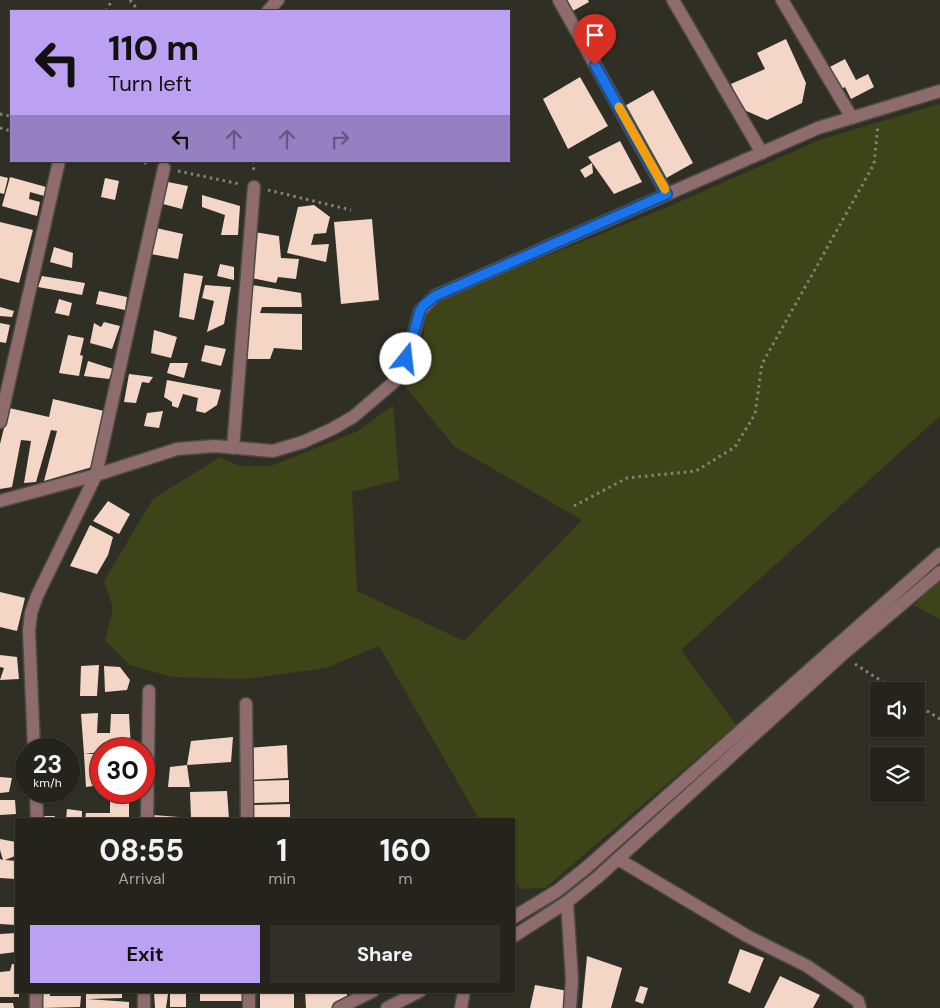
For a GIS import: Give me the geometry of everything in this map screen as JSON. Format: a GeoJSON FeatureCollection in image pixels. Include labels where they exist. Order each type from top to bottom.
{"type":"FeatureCollection","features":[{"type":"Feature","properties":{"kind":"street"},"geometry":{"type":"LineString","coordinates":[[269,10],[278,0]]}},
{"type":"Feature","properties":{"kind":"street"},"geometry":{"type":"LineString","coordinates":[[559,0],[667,194]]}},
{"type":"Feature","properties":{"kind":"street"},"geometry":{"type":"LineString","coordinates":[[673,0],[762,153]]}},
{"type":"Feature","properties":{"kind":"street"},"geometry":{"type":"LineString","coordinates":[[782,0],[852,118]]}},
{"type":"Feature","properties":{"kind":"street"},"geometry":{"type":"LineString","coordinates":[[0,501],[96,475],[177,449],[214,446],[256,451],[286,448],[332,429],[353,417],[375,400],[400,375],[420,311],[429,300],[818,128],[940,91]]}},
{"type":"Feature","properties":{"kind":"street"},"geometry":{"type":"LineString","coordinates":[[0,422],[59,162]]}},
{"type":"Feature","properties":{"kind":"street"},"geometry":{"type":"LineString","coordinates":[[34,738],[29,639],[31,613],[37,596],[96,475],[164,168]]}},
{"type":"Feature","properties":{"kind":"street"},"geometry":{"type":"LineString","coordinates":[[233,448],[254,187]]}},
{"type":"Feature","properties":{"kind":"street"},"geometry":{"type":"LineString","coordinates":[[515,935],[567,902],[618,859],[842,655],[938,564]]}},
{"type":"Feature","properties":{"kind":"street"},"geometry":{"type":"LineString","coordinates":[[515,916],[557,891],[587,867],[938,564]]}},
{"type":"Feature","properties":{"kind":"street"},"geometry":{"type":"LineString","coordinates":[[147,818],[149,691]]}},
{"type":"Feature","properties":{"kind":"street"},"geometry":{"type":"LineString","coordinates":[[246,704],[247,818]]}},
{"type":"Feature","properties":{"kind":"street"},"geometry":{"type":"LineString","coordinates":[[36,803],[37,818]]}},
{"type":"Feature","properties":{"kind":"street"},"geometry":{"type":"LineString","coordinates":[[618,859],[746,936],[808,966],[858,1001],[860,1008]]}},
{"type":"Feature","properties":{"kind":"street"},"geometry":{"type":"LineString","coordinates":[[567,902],[572,980],[570,1008]]}},
{"type":"Feature","properties":{"kind":"street"},"geometry":{"type":"LineString","coordinates":[[36,993],[36,1008]]}},
{"type":"Feature","properties":{"kind":"street"},"geometry":{"type":"LineString","coordinates":[[144,993],[144,1008]]}},
{"type":"Feature","properties":{"kind":"street"},"geometry":{"type":"LineString","coordinates":[[249,993],[249,1008]]}},
{"type":"Feature","properties":{"kind":"street"},"geometry":{"type":"LineString","coordinates":[[339,1008],[369,993]]}},
{"type":"Feature","properties":{"kind":"street"},"geometry":{"type":"LineString","coordinates":[[387,1008],[416,993]]}},
{"type":"Feature","properties":{"kind":"street"},"geometry":{"type":"LineString","coordinates":[[461,1008],[464,993]]}},
{"type":"Feature","properties":{"kind":"path"},"geometry":{"type":"LineString","coordinates":[[130,0],[138,10]]}},
{"type":"Feature","properties":{"kind":"path"},"geometry":{"type":"LineString","coordinates":[[574,506],[627,478],[696,471],[735,446],[755,414],[762,364],[874,164],[880,110]]}},
{"type":"Feature","properties":{"kind":"path"},"geometry":{"type":"LineString","coordinates":[[842,655],[883,682]]}},
{"type":"Feature","properties":{"kind":"path"},"geometry":{"type":"LineString","coordinates":[[925,710],[940,719]]}},
{"type":"Feature","properties":{"kind":"green space"},"geometry":{"type":"Polygon","coordinates":[[[940,104],[940,416],[681,650],[736,725],[545,888],[520,889],[515,880],[515,818],[478,818],[379,646],[326,668],[244,679],[172,677],[130,665],[105,640],[113,608],[104,581],[153,499],[220,457],[239,466],[271,466],[358,431],[393,405],[399,480],[352,492],[357,591],[464,641],[582,520],[455,447],[404,385],[420,368],[427,305],[672,205],[822,139],[940,104]]]}},
{"type":"Feature","properties":{"kind":"green space"},"geometry":{"type":"Polygon","coordinates":[[[940,580],[940,620],[914,605],[940,580]]]}},
{"type":"Feature","properties":{"kind":"building"},"geometry":{"type":"Polygon","coordinates":[[[565,0],[588,0],[589,2],[571,12],[565,0]]]}},
{"type":"Feature","properties":{"kind":"building"},"geometry":{"type":"Polygon","coordinates":[[[786,39],[806,83],[802,103],[767,120],[742,109],[731,84],[765,69],[757,53],[786,39]]]}},
{"type":"Feature","properties":{"kind":"building"},"geometry":{"type":"Polygon","coordinates":[[[845,59],[856,80],[868,74],[874,87],[851,99],[845,87],[837,91],[826,69],[845,59]]]}},
{"type":"Feature","properties":{"kind":"building"},"geometry":{"type":"Polygon","coordinates":[[[580,77],[608,126],[568,149],[543,99],[580,77]]]}},
{"type":"Feature","properties":{"kind":"building"},"geometry":{"type":"Polygon","coordinates":[[[653,90],[693,163],[661,181],[621,108],[653,90]]]}},
{"type":"Feature","properties":{"kind":"building"},"geometry":{"type":"Polygon","coordinates":[[[620,141],[642,182],[614,194],[588,157],[620,141]]]}},
{"type":"Feature","properties":{"kind":"building"},"geometry":{"type":"Polygon","coordinates":[[[592,163],[593,173],[585,178],[580,170],[592,163]]]}},
{"type":"Feature","properties":{"kind":"building"},"geometry":{"type":"Polygon","coordinates":[[[0,176],[8,178],[4,194],[0,193],[0,176]]]}},
{"type":"Feature","properties":{"kind":"building"},"geometry":{"type":"Polygon","coordinates":[[[10,177],[46,187],[44,196],[30,192],[29,199],[40,202],[37,216],[2,206],[10,177]]]}},
{"type":"Feature","properties":{"kind":"building"},"geometry":{"type":"Polygon","coordinates":[[[105,178],[119,181],[115,200],[101,197],[105,178]]]}},
{"type":"Feature","properties":{"kind":"building"},"geometry":{"type":"Polygon","coordinates":[[[168,182],[188,186],[182,209],[163,204],[168,182]]]}},
{"type":"Feature","properties":{"kind":"building"},"geometry":{"type":"Polygon","coordinates":[[[202,195],[240,206],[238,235],[221,235],[225,215],[202,207],[202,195]]]}},
{"type":"Feature","properties":{"kind":"building"},"geometry":{"type":"Polygon","coordinates":[[[314,205],[330,217],[326,233],[314,234],[311,245],[329,244],[326,262],[287,253],[298,207],[314,205]]]}},
{"type":"Feature","properties":{"kind":"building"},"geometry":{"type":"Polygon","coordinates":[[[372,219],[379,300],[341,304],[334,222],[372,219]]]}},
{"type":"Feature","properties":{"kind":"building"},"geometry":{"type":"Polygon","coordinates":[[[0,222],[33,230],[19,283],[0,278],[0,222]]]}},
{"type":"Feature","properties":{"kind":"building"},"geometry":{"type":"Polygon","coordinates":[[[156,228],[183,234],[178,259],[151,254],[156,228]]]}},
{"type":"Feature","properties":{"kind":"building"},"geometry":{"type":"Polygon","coordinates":[[[254,232],[279,236],[281,258],[299,259],[296,279],[278,277],[276,283],[251,278],[254,232]]]}},
{"type":"Feature","properties":{"kind":"building"},"geometry":{"type":"Polygon","coordinates":[[[54,247],[73,253],[72,268],[50,262],[54,247]]]}},
{"type":"Feature","properties":{"kind":"building"},"geometry":{"type":"Polygon","coordinates":[[[220,264],[234,267],[234,280],[217,276],[220,264]]]}},
{"type":"Feature","properties":{"kind":"building"},"geometry":{"type":"Polygon","coordinates":[[[184,273],[203,276],[194,320],[179,317],[184,273]]]}},
{"type":"Feature","properties":{"kind":"building"},"geometry":{"type":"Polygon","coordinates":[[[42,276],[85,283],[82,295],[38,287],[42,276]]]}},
{"type":"Feature","properties":{"kind":"building"},"geometry":{"type":"Polygon","coordinates":[[[246,284],[301,293],[302,307],[262,307],[260,313],[302,314],[302,350],[274,348],[270,359],[243,359],[246,284]]]}},
{"type":"Feature","properties":{"kind":"building"},"geometry":{"type":"Polygon","coordinates":[[[205,285],[231,287],[224,324],[207,332],[214,301],[202,298],[205,285]]]}},
{"type":"Feature","properties":{"kind":"building"},"geometry":{"type":"Polygon","coordinates":[[[99,291],[127,297],[125,310],[96,304],[99,291]]]}},
{"type":"Feature","properties":{"kind":"building"},"geometry":{"type":"Polygon","coordinates":[[[59,299],[72,303],[69,316],[55,313],[59,299]]]}},
{"type":"Feature","properties":{"kind":"building"},"geometry":{"type":"Polygon","coordinates":[[[0,307],[14,311],[12,317],[0,316],[0,307]]]}},
{"type":"Feature","properties":{"kind":"building"},"geometry":{"type":"Polygon","coordinates":[[[104,322],[120,326],[112,349],[90,343],[94,323],[101,327],[104,322]]]}},
{"type":"Feature","properties":{"kind":"building"},"geometry":{"type":"Polygon","coordinates":[[[0,323],[10,325],[6,343],[0,342],[0,323]]]}},
{"type":"Feature","properties":{"kind":"building"},"geometry":{"type":"Polygon","coordinates":[[[154,330],[177,337],[171,358],[151,353],[154,330]]]}},
{"type":"Feature","properties":{"kind":"building"},"geometry":{"type":"Polygon","coordinates":[[[68,335],[84,338],[80,355],[83,356],[79,376],[59,373],[68,335]]]}},
{"type":"Feature","properties":{"kind":"building"},"geometry":{"type":"Polygon","coordinates":[[[205,345],[226,349],[221,366],[201,361],[205,345]]]}},
{"type":"Feature","properties":{"kind":"building"},"geometry":{"type":"Polygon","coordinates":[[[88,361],[113,369],[109,379],[84,376],[88,361]]]}},
{"type":"Feature","properties":{"kind":"building"},"geometry":{"type":"Polygon","coordinates":[[[170,363],[188,363],[184,378],[167,373],[170,363]]]}},
{"type":"Feature","properties":{"kind":"building"},"geometry":{"type":"Polygon","coordinates":[[[129,374],[153,377],[149,383],[142,382],[136,403],[124,402],[129,374]]]}},
{"type":"Feature","properties":{"kind":"building"},"geometry":{"type":"Polygon","coordinates":[[[167,380],[221,390],[217,405],[205,413],[196,411],[198,398],[183,394],[178,408],[172,406],[172,402],[164,397],[167,380]]]}},
{"type":"Feature","properties":{"kind":"building"},"geometry":{"type":"Polygon","coordinates":[[[53,399],[104,411],[92,467],[44,481],[57,431],[51,430],[36,482],[24,483],[31,441],[21,440],[12,487],[0,489],[0,444],[9,408],[49,417],[53,399]]]}},
{"type":"Feature","properties":{"kind":"building"},"geometry":{"type":"Polygon","coordinates":[[[163,411],[159,428],[144,426],[147,413],[163,411]]]}},
{"type":"Feature","properties":{"kind":"building"},"geometry":{"type":"Polygon","coordinates":[[[108,501],[130,514],[119,534],[93,521],[108,501]]]}},
{"type":"Feature","properties":{"kind":"building"},"geometry":{"type":"Polygon","coordinates":[[[90,525],[113,537],[108,555],[97,574],[70,566],[90,525]]]}},
{"type":"Feature","properties":{"kind":"building"},"geometry":{"type":"Polygon","coordinates":[[[0,592],[25,598],[17,631],[0,627],[0,592]]]}},
{"type":"Feature","properties":{"kind":"building"},"geometry":{"type":"Polygon","coordinates":[[[0,655],[17,657],[19,679],[0,680],[4,668],[0,667],[0,655]]]}},
{"type":"Feature","properties":{"kind":"building"},"geometry":{"type":"Polygon","coordinates":[[[99,665],[97,696],[80,696],[81,666],[99,665]]]}},
{"type":"Feature","properties":{"kind":"building"},"geometry":{"type":"Polygon","coordinates":[[[104,666],[120,667],[130,680],[127,690],[105,692],[104,666]]]}},
{"type":"Feature","properties":{"kind":"building"},"geometry":{"type":"Polygon","coordinates":[[[98,713],[97,733],[110,733],[111,714],[129,714],[130,738],[90,738],[90,753],[84,754],[81,714],[98,713]]]}},
{"type":"Feature","properties":{"kind":"building"},"geometry":{"type":"Polygon","coordinates":[[[233,737],[231,762],[187,765],[191,741],[233,737]]]}},
{"type":"Feature","properties":{"kind":"building"},"geometry":{"type":"Polygon","coordinates":[[[287,745],[288,778],[251,780],[249,748],[287,745]]]}},
{"type":"Feature","properties":{"kind":"building"},"geometry":{"type":"Polygon","coordinates":[[[84,754],[90,754],[90,786],[86,787],[84,754]]]}},
{"type":"Feature","properties":{"kind":"building"},"geometry":{"type":"Polygon","coordinates":[[[187,765],[190,787],[168,787],[170,767],[187,765]]]}},
{"type":"Feature","properties":{"kind":"building"},"geometry":{"type":"Polygon","coordinates":[[[0,777],[12,778],[9,792],[0,793],[0,777]]]}},
{"type":"Feature","properties":{"kind":"building"},"geometry":{"type":"Polygon","coordinates":[[[289,780],[289,802],[250,803],[250,781],[289,780]]]}},
{"type":"Feature","properties":{"kind":"building"},"geometry":{"type":"Polygon","coordinates":[[[227,791],[229,818],[191,818],[190,792],[227,791]]]}},
{"type":"Feature","properties":{"kind":"building"},"geometry":{"type":"Polygon","coordinates":[[[0,800],[15,800],[16,814],[0,815],[0,800]]]}},
{"type":"Feature","properties":{"kind":"building"},"geometry":{"type":"Polygon","coordinates":[[[110,803],[129,803],[129,818],[85,818],[86,813],[110,813],[110,803]]]}},
{"type":"Feature","properties":{"kind":"building"},"geometry":{"type":"Polygon","coordinates":[[[290,804],[290,818],[250,818],[250,805],[290,804]]]}},
{"type":"Feature","properties":{"kind":"building"},"geometry":{"type":"Polygon","coordinates":[[[67,809],[82,811],[82,818],[66,818],[67,809]]]}},
{"type":"Feature","properties":{"kind":"building"},"geometry":{"type":"Polygon","coordinates":[[[153,815],[179,817],[179,818],[153,818],[153,815]]]}},
{"type":"Feature","properties":{"kind":"building"},"geometry":{"type":"Polygon","coordinates":[[[42,816],[55,816],[54,818],[42,818],[42,816]]]}},
{"type":"Feature","properties":{"kind":"building"},"geometry":{"type":"Polygon","coordinates":[[[0,839],[15,842],[15,856],[5,860],[15,861],[15,879],[0,878],[0,859],[3,860],[0,850],[0,839]]]}},
{"type":"Feature","properties":{"kind":"building"},"geometry":{"type":"Polygon","coordinates":[[[0,907],[15,907],[15,925],[0,924],[0,907]]]}},
{"type":"Feature","properties":{"kind":"building"},"geometry":{"type":"Polygon","coordinates":[[[15,933],[15,952],[0,954],[0,934],[15,933]]]}},
{"type":"Feature","properties":{"kind":"building"},"geometry":{"type":"Polygon","coordinates":[[[740,949],[764,958],[750,993],[728,983],[740,949]]]}},
{"type":"Feature","properties":{"kind":"building"},"geometry":{"type":"Polygon","coordinates":[[[587,956],[622,968],[611,1008],[582,1008],[587,956]]]}},
{"type":"Feature","properties":{"kind":"building"},"geometry":{"type":"Polygon","coordinates":[[[12,964],[15,964],[15,993],[19,993],[19,997],[0,997],[0,972],[10,971],[12,964]]]}},
{"type":"Feature","properties":{"kind":"building"},"geometry":{"type":"Polygon","coordinates":[[[780,976],[820,995],[813,1008],[764,1008],[780,976]]]}},
{"type":"Feature","properties":{"kind":"building"},"geometry":{"type":"Polygon","coordinates":[[[535,985],[568,991],[565,1008],[530,1008],[535,985]]]}},
{"type":"Feature","properties":{"kind":"building"},"geometry":{"type":"Polygon","coordinates":[[[640,986],[648,988],[643,1004],[635,1001],[640,986]]]}},
{"type":"Feature","properties":{"kind":"building"},"geometry":{"type":"Polygon","coordinates":[[[41,993],[50,993],[50,996],[81,996],[80,1007],[42,1008],[41,993]]]}},
{"type":"Feature","properties":{"kind":"building"},"geometry":{"type":"Polygon","coordinates":[[[86,993],[122,993],[122,998],[87,999],[129,1002],[129,1008],[86,1008],[86,993]]]}},
{"type":"Feature","properties":{"kind":"building"},"geometry":{"type":"Polygon","coordinates":[[[154,993],[168,994],[166,1008],[155,1008],[154,993]]]}},
{"type":"Feature","properties":{"kind":"building"},"geometry":{"type":"Polygon","coordinates":[[[200,993],[244,993],[244,1001],[200,1001],[200,993]]]}},
{"type":"Feature","properties":{"kind":"building"},"geometry":{"type":"Polygon","coordinates":[[[260,993],[294,993],[294,1008],[260,1008],[260,993]]]}},
{"type":"Feature","properties":{"kind":"building"},"geometry":{"type":"Polygon","coordinates":[[[305,993],[347,993],[347,1000],[331,1008],[306,1008],[305,993]]]}},
{"type":"Feature","properties":{"kind":"building"},"geometry":{"type":"Polygon","coordinates":[[[170,994],[186,994],[186,1007],[170,1007],[170,994]]]}},
{"type":"Feature","properties":{"kind":"building"},"geometry":{"type":"Polygon","coordinates":[[[0,1003],[13,1003],[14,1008],[0,1008],[0,1003]]]}},
{"type":"Feature","properties":{"kind":"slow traffic"},"geometry":{"type":"LineString","coordinates":[[619,107],[665,189]]}},
{"type":"Feature","properties":{"kind":"route"},"geometry":{"type":"LineString","coordinates":[[406,359],[420,311],[435,296],[667,194],[595,65]]}}]}
